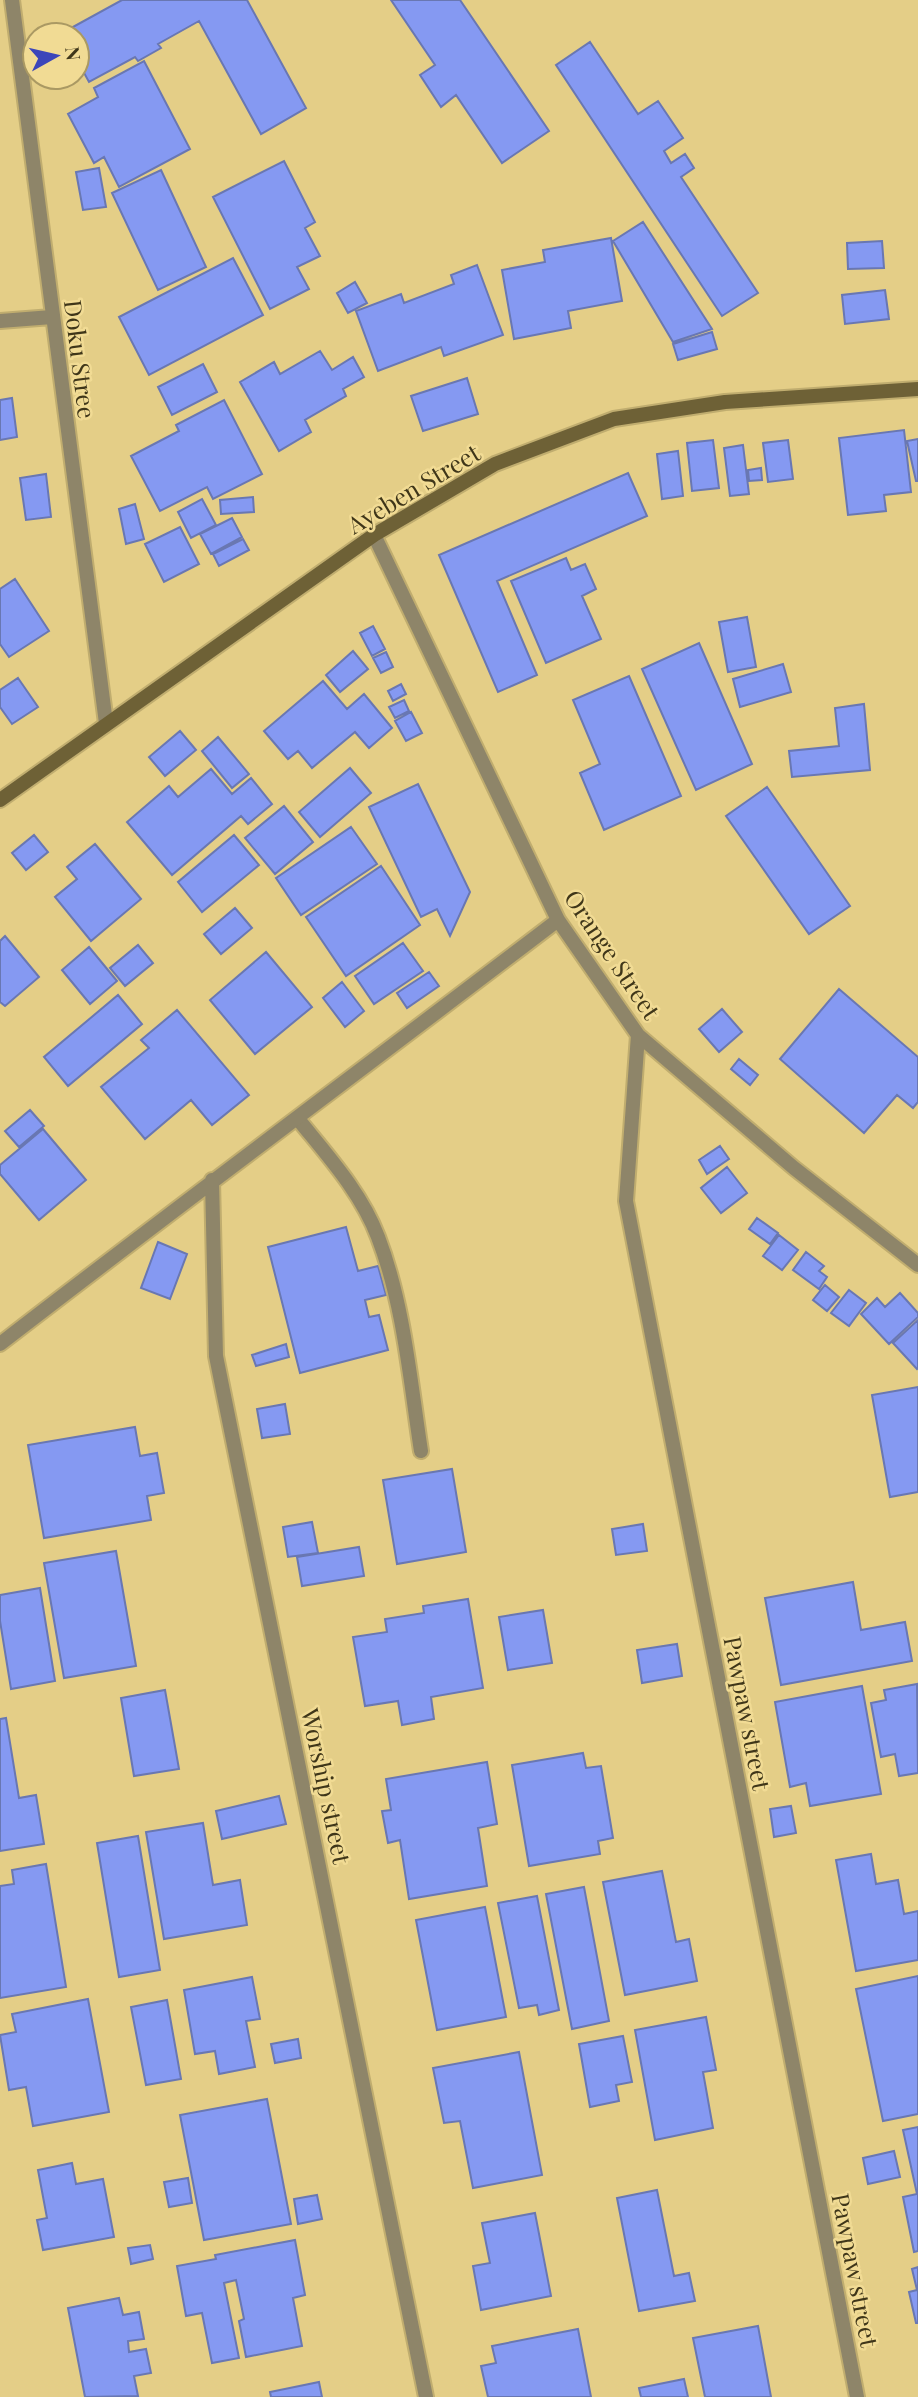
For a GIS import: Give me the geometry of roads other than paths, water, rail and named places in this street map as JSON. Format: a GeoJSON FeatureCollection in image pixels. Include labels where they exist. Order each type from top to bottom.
{"type":"FeatureCollection","features":[{"type":"Feature","properties":{"kind":"street","name":"Doku Stree"},"geometry":{"type":"LineString","coordinates":[[12,0],[106,723]]}},
{"type":"Feature","properties":{"kind":"street"},"geometry":{"type":"LineString","coordinates":[[0,321],[52,317]]}},
{"type":"Feature","properties":{"kind":"street","name":"Ayeben Street"},"geometry":{"type":"LineString","coordinates":[[0,800],[374,535],[495,464],[614,419],[725,402],[918,389]]}},
{"type":"Feature","properties":{"kind":"street","name":"Orange Street"},"geometry":{"type":"LineString","coordinates":[[374,535],[558,920],[638,1035],[794,1168],[918,1265]]}},
{"type":"Feature","properties":{"kind":"street"},"geometry":{"type":"LineString","coordinates":[[0,1344],[212,1180],[298,1119],[558,920]]}},
{"type":"Feature","properties":{"kind":"street","name":"Pawpaw street"},"geometry":{"type":"LineString","coordinates":[[638,1035],[626,1201],[857,2397]]}},
{"type":"Feature","properties":{"kind":"street"},"geometry":{"type":"LineString","coordinates":[[298,1119],[351,1186],[378,1236],[398,1303],[421,1451]]}},
{"type":"Feature","properties":{"kind":"street","name":"Worship street"},"geometry":{"type":"LineString","coordinates":[[212,1180],[216,1356],[426,2397]]}}]}
